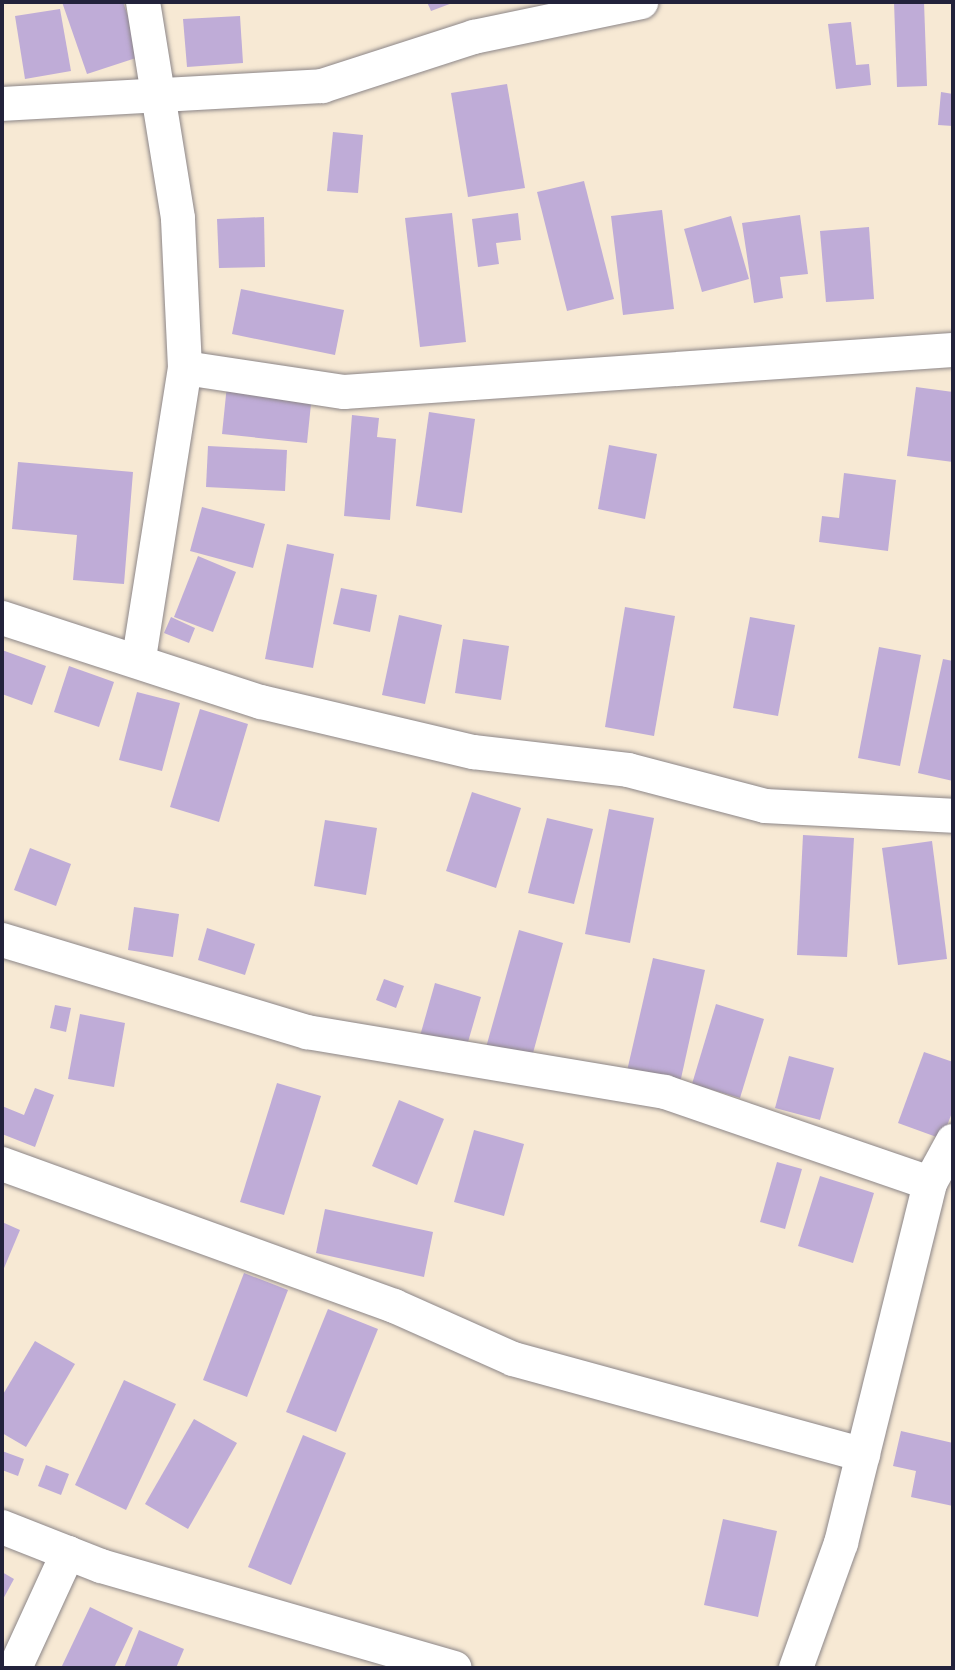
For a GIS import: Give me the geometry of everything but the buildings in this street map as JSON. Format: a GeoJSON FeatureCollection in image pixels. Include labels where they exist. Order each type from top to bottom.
{"type":"FeatureCollection","features":[{"type":"Feature","properties":{"kind":"street"},"geometry":{"type":"LineString","coordinates":[[139,658],[185,368],[178,218],[143,2]]}},
{"type":"Feature","properties":{"kind":"street"},"geometry":{"type":"LineString","coordinates":[[2,104],[362,79],[474,37],[641,2]]}},
{"type":"Feature","properties":{"kind":"street"},"geometry":{"type":"LineString","coordinates":[[185,368],[344,392],[953,350]]}},
{"type":"Feature","properties":{"kind":"street"},"geometry":{"type":"LineString","coordinates":[[2,618],[139,658],[261,702],[473,752],[628,770],[765,806],[953,816]]}},
{"type":"Feature","properties":{"kind":"street"},"geometry":{"type":"LineString","coordinates":[[2,940],[307,1032],[665,1092],[930,1183]]}},
{"type":"Feature","properties":{"kind":"street"},"geometry":{"type":"LineString","coordinates":[[796,1668],[863,1455],[930,1183],[953,1141]]}},
{"type":"Feature","properties":{"kind":"street"},"geometry":{"type":"LineString","coordinates":[[2,1164],[394,1306],[513,1359],[863,1455]]}},
{"type":"Feature","properties":{"kind":"street"},"geometry":{"type":"LineString","coordinates":[[2,1527],[68,1553],[455,1668]]}},
{"type":"Feature","properties":{"kind":"street"},"geometry":{"type":"LineString","coordinates":[[15,1668],[68,1553]]}}]}
